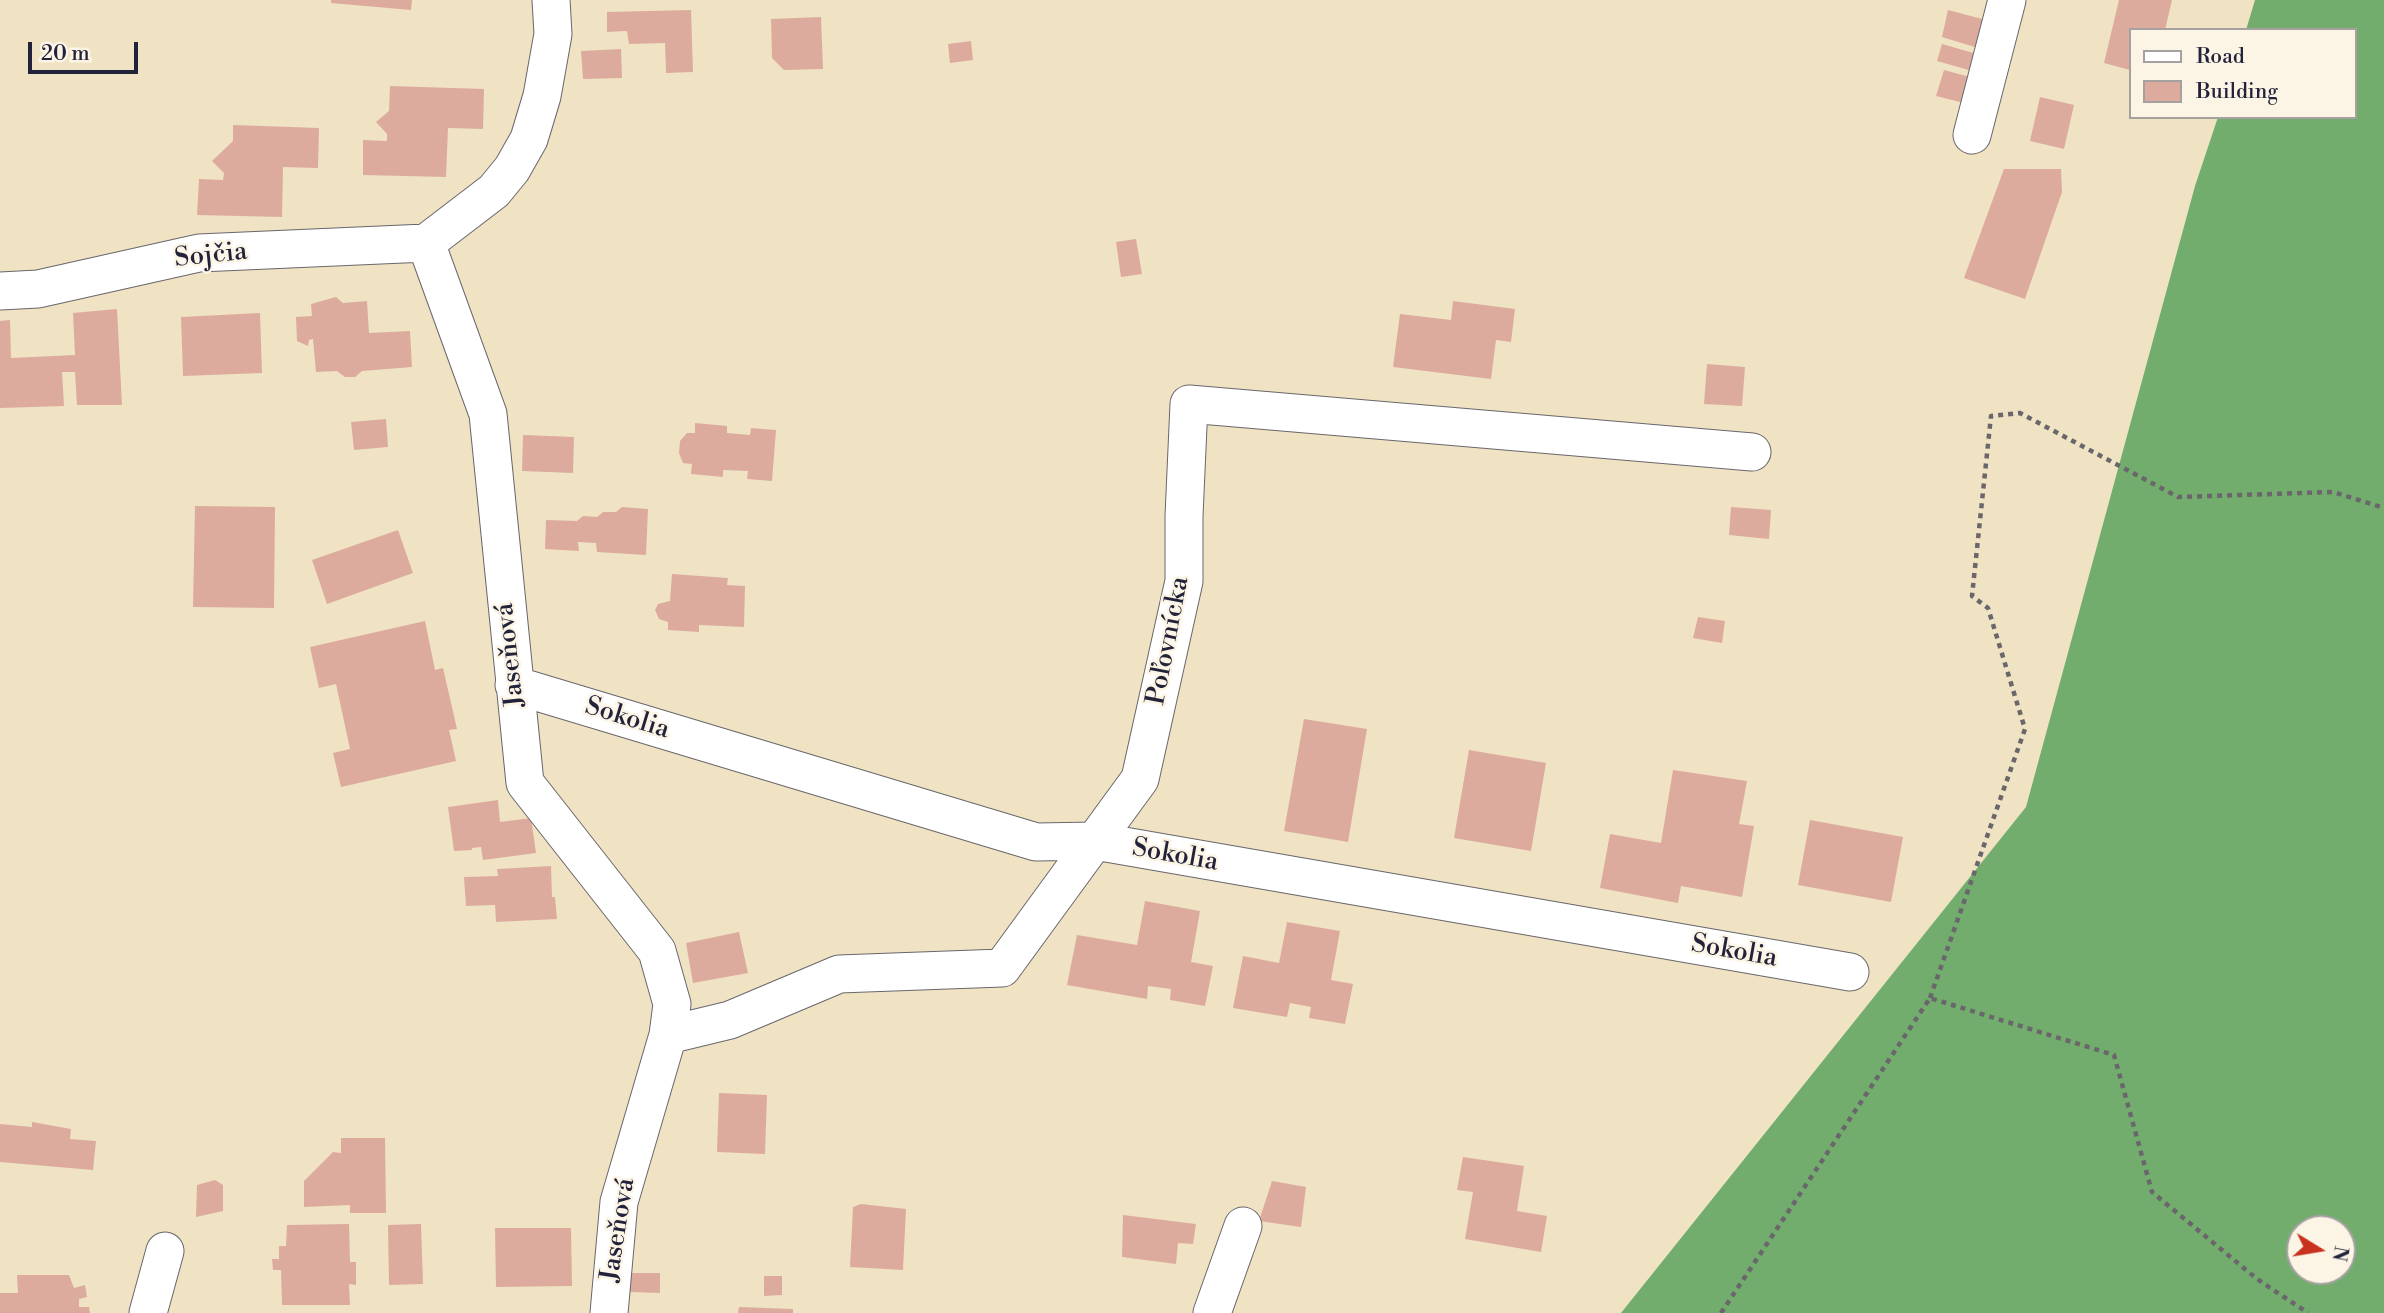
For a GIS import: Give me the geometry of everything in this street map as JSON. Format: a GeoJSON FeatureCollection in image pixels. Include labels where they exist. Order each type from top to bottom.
{"type":"FeatureCollection","features":[{"type":"Feature","properties":{"kind":"street"},"geometry":{"type":"LineString","coordinates":[[426,243],[494,191],[512,169],[529,139],[542,96],[553,34],[551,0]]}},
{"type":"Feature","properties":{"kind":"street"},"geometry":{"type":"LineString","coordinates":[[1972,135],[2007,0]]}},
{"type":"Feature","properties":{"kind":"street","name":"Sojčia"},"geometry":{"type":"LineString","coordinates":[[0,291],[38,289],[199,253],[426,243]]}},
{"type":"Feature","properties":{"kind":"street","name":"Jaseňová"},"geometry":{"type":"LineString","coordinates":[[426,243],[488,414],[525,783],[657,951],[672,1004],[668,1035],[619,1202],[608,1313]]}},
{"type":"Feature","properties":{"kind":"street","name":"Poľovnícka"},"geometry":{"type":"LineString","coordinates":[[668,1035],[730,1020],[839,974],[1002,968],[1140,779],[1184,581],[1189,404],[1752,452]]}},
{"type":"Feature","properties":{"kind":"street","name":"Sokolia"},"geometry":{"type":"LineString","coordinates":[[514,685],[1036,842],[1095,841],[1850,972]]}},
{"type":"Feature","properties":{"kind":"street"},"geometry":{"type":"LineString","coordinates":[[1212,1313],[1243,1226]]}},
{"type":"Feature","properties":{"kind":"street"},"geometry":{"type":"LineString","coordinates":[[148,1313],[165,1251]]}},
{"type":"Feature","properties":{"kind":"path"},"geometry":{"type":"LineString","coordinates":[[1721,1313],[1930,998],[2025,729],[1988,608],[1972,596],[1991,416],[2020,413],[2178,497],[2333,492],[2384,508]]}},
{"type":"Feature","properties":{"kind":"path"},"geometry":{"type":"LineString","coordinates":[[1930,998],[2114,1055],[2152,1192],[2257,1279],[2308,1313]]}},
{"type":"Feature","properties":{"kind":"green space"},"geometry":{"type":"Polygon","coordinates":[[[2255,0],[2384,0],[2384,1313],[1621,1313],[2026,807],[2195,186],[2217,119],[2356,119],[2356,28],[2247,28],[2255,0]]]}},
{"type":"Feature","properties":{"kind":"building"},"geometry":{"type":"Polygon","coordinates":[[[331,0],[412,0],[411,10],[331,3],[331,0]]]}},
{"type":"Feature","properties":{"kind":"building"},"geometry":{"type":"Polygon","coordinates":[[[2119,0],[2172,0],[2165,28],[2128,28],[2128,69],[2104,63],[2119,0]]]}},
{"type":"Feature","properties":{"kind":"building"},"geometry":{"type":"Polygon","coordinates":[[[691,10],[693,72],[666,73],[665,43],[629,44],[627,31],[607,32],[607,12],[691,10]]]}},
{"type":"Feature","properties":{"kind":"building"},"geometry":{"type":"Polygon","coordinates":[[[1948,10],[1986,20],[1978,48],[1942,37],[1948,10]]]}},
{"type":"Feature","properties":{"kind":"building"},"geometry":{"type":"Polygon","coordinates":[[[821,17],[823,69],[784,70],[772,58],[771,19],[821,17]]]}},
{"type":"Feature","properties":{"kind":"building"},"geometry":{"type":"Polygon","coordinates":[[[971,41],[973,60],[950,63],[948,44],[971,41]]]}},
{"type":"Feature","properties":{"kind":"building"},"geometry":{"type":"Polygon","coordinates":[[[1942,44],[1977,54],[1972,71],[1937,61],[1942,44]]]}},
{"type":"Feature","properties":{"kind":"building"},"geometry":{"type":"Polygon","coordinates":[[[621,49],[622,78],[583,79],[581,51],[621,49]]]}},
{"type":"Feature","properties":{"kind":"building"},"geometry":{"type":"Polygon","coordinates":[[[1944,70],[1970,77],[1964,103],[1936,96],[1944,70]]]}},
{"type":"Feature","properties":{"kind":"building"},"geometry":{"type":"Polygon","coordinates":[[[390,86],[484,89],[483,129],[448,128],[446,177],[363,175],[363,140],[387,141],[387,134],[376,122],[389,111],[390,86]]]}},
{"type":"Feature","properties":{"kind":"building"},"geometry":{"type":"Polygon","coordinates":[[[2040,97],[2074,105],[2064,149],[2030,141],[2040,97]]]}},
{"type":"Feature","properties":{"kind":"building"},"geometry":{"type":"Polygon","coordinates":[[[233,125],[319,128],[318,168],[283,167],[282,217],[197,215],[199,179],[223,180],[224,173],[212,161],[233,141],[233,125]]]}},
{"type":"Feature","properties":{"kind":"building"},"geometry":{"type":"Polygon","coordinates":[[[2004,169],[2061,169],[2062,192],[2025,299],[1964,278],[2004,169]]]}},
{"type":"Feature","properties":{"kind":"building"},"geometry":{"type":"Polygon","coordinates":[[[1136,239],[1142,274],[1121,277],[1116,242],[1136,239]]]}},
{"type":"Feature","properties":{"kind":"building"},"geometry":{"type":"Polygon","coordinates":[[[336,297],[343,303],[367,301],[369,333],[410,331],[412,367],[362,371],[355,377],[345,377],[337,371],[316,372],[313,339],[309,340],[308,346],[297,341],[296,317],[312,316],[311,304],[336,297]]]}},
{"type":"Feature","properties":{"kind":"building"},"geometry":{"type":"Polygon","coordinates":[[[1453,301],[1515,309],[1511,342],[1496,340],[1491,379],[1393,367],[1400,314],[1451,320],[1453,301]]]}},
{"type":"Feature","properties":{"kind":"building"},"geometry":{"type":"Polygon","coordinates":[[[117,309],[122,405],[77,405],[75,372],[62,372],[64,406],[0,408],[0,321],[10,320],[11,358],[75,355],[73,313],[117,309]]]}},
{"type":"Feature","properties":{"kind":"building"},"geometry":{"type":"Polygon","coordinates":[[[260,313],[262,373],[183,376],[181,317],[260,313]]]}},
{"type":"Feature","properties":{"kind":"building"},"geometry":{"type":"Polygon","coordinates":[[[1707,364],[1745,367],[1742,406],[1704,404],[1707,364]]]}},
{"type":"Feature","properties":{"kind":"building"},"geometry":{"type":"Polygon","coordinates":[[[386,419],[388,447],[354,450],[351,422],[386,419]]]}},
{"type":"Feature","properties":{"kind":"building"},"geometry":{"type":"Polygon","coordinates":[[[695,423],[727,426],[727,433],[750,435],[751,428],[776,430],[772,481],[747,479],[748,471],[723,470],[723,477],[691,474],[692,464],[683,463],[679,453],[680,441],[687,433],[695,433],[695,423]]]}},
{"type":"Feature","properties":{"kind":"building"},"geometry":{"type":"Polygon","coordinates":[[[523,435],[574,437],[573,473],[522,471],[523,435]]]}},
{"type":"Feature","properties":{"kind":"building"},"geometry":{"type":"Polygon","coordinates":[[[195,506],[275,507],[274,608],[193,607],[195,506]]]}},
{"type":"Feature","properties":{"kind":"building"},"geometry":{"type":"Polygon","coordinates":[[[622,507],[648,509],[646,555],[597,552],[596,543],[578,542],[579,551],[545,549],[546,520],[577,521],[583,516],[597,517],[603,512],[616,512],[622,507]]]}},
{"type":"Feature","properties":{"kind":"building"},"geometry":{"type":"Polygon","coordinates":[[[1731,507],[1771,510],[1769,539],[1729,535],[1731,507]]]}},
{"type":"Feature","properties":{"kind":"building"},"geometry":{"type":"Polygon","coordinates":[[[398,530],[413,573],[327,604],[312,560],[398,530]]]}},
{"type":"Feature","properties":{"kind":"building"},"geometry":{"type":"Polygon","coordinates":[[[672,574],[728,578],[727,585],[745,586],[744,627],[699,625],[699,632],[668,630],[668,622],[659,619],[655,610],[658,604],[670,601],[672,574]]]}},
{"type":"Feature","properties":{"kind":"building"},"geometry":{"type":"Polygon","coordinates":[[[1698,617],[1725,621],[1722,643],[1693,638],[1698,617]]]}},
{"type":"Feature","properties":{"kind":"building"},"geometry":{"type":"Polygon","coordinates":[[[425,621],[435,670],[443,668],[457,729],[449,730],[456,761],[341,787],[333,753],[350,749],[336,684],[319,688],[310,647],[425,621]]]}},
{"type":"Feature","properties":{"kind":"building"},"geometry":{"type":"Polygon","coordinates":[[[1304,719],[1367,729],[1348,842],[1284,831],[1304,719]]]}},
{"type":"Feature","properties":{"kind":"building"},"geometry":{"type":"Polygon","coordinates":[[[1469,750],[1546,763],[1531,851],[1454,838],[1469,750]]]}},
{"type":"Feature","properties":{"kind":"building"},"geometry":{"type":"Polygon","coordinates":[[[1673,770],[1747,781],[1739,824],[1754,826],[1742,897],[1681,886],[1678,903],[1600,888],[1610,834],[1661,843],[1673,770]]]}},
{"type":"Feature","properties":{"kind":"building"},"geometry":{"type":"Polygon","coordinates":[[[498,800],[500,822],[531,818],[536,853],[483,860],[481,847],[454,851],[448,807],[498,800]]]}},
{"type":"Feature","properties":{"kind":"building"},"geometry":{"type":"Polygon","coordinates":[[[1810,820],[1903,837],[1891,902],[1798,885],[1810,820]]]}},
{"type":"Feature","properties":{"kind":"building"},"geometry":{"type":"Polygon","coordinates":[[[551,866],[552,897],[555,897],[557,919],[496,922],[495,905],[466,906],[464,877],[498,876],[497,869],[551,866]]]}},
{"type":"Feature","properties":{"kind":"building"},"geometry":{"type":"Polygon","coordinates":[[[1145,901],[1200,911],[1191,962],[1213,966],[1205,1006],[1170,1000],[1171,989],[1148,986],[1147,999],[1067,985],[1077,935],[1137,945],[1145,901]]]}},
{"type":"Feature","properties":{"kind":"building"},"geometry":{"type":"Polygon","coordinates":[[[1287,922],[1340,931],[1331,980],[1353,984],[1345,1024],[1309,1018],[1311,1007],[1290,1003],[1287,1017],[1233,1008],[1243,956],[1279,963],[1287,922]]]}},
{"type":"Feature","properties":{"kind":"building"},"geometry":{"type":"Polygon","coordinates":[[[739,932],[748,973],[693,983],[686,943],[739,932]]]}},
{"type":"Feature","properties":{"kind":"building"},"geometry":{"type":"Polygon","coordinates":[[[719,1093],[767,1095],[765,1154],[717,1152],[719,1093]]]}},
{"type":"Feature","properties":{"kind":"building"},"geometry":{"type":"Polygon","coordinates":[[[32,1122],[71,1129],[70,1139],[96,1141],[93,1170],[0,1162],[0,1124],[32,1127],[32,1122]]]}},
{"type":"Feature","properties":{"kind":"building"},"geometry":{"type":"Polygon","coordinates":[[[341,1138],[385,1138],[386,1213],[350,1213],[350,1205],[304,1207],[304,1181],[333,1152],[341,1153],[341,1138]]]}},
{"type":"Feature","properties":{"kind":"building"},"geometry":{"type":"Polygon","coordinates":[[[1463,1157],[1524,1166],[1517,1211],[1547,1216],[1541,1252],[1465,1239],[1473,1192],[1457,1190],[1463,1157]]]}},
{"type":"Feature","properties":{"kind":"building"},"geometry":{"type":"Polygon","coordinates":[[[215,1180],[223,1185],[223,1211],[196,1217],[197,1185],[215,1180]]]}},
{"type":"Feature","properties":{"kind":"building"},"geometry":{"type":"Polygon","coordinates":[[[1272,1181],[1306,1187],[1301,1227],[1259,1221],[1272,1181]]]}},
{"type":"Feature","properties":{"kind":"building"},"geometry":{"type":"Polygon","coordinates":[[[861,1204],[906,1209],[903,1270],[850,1267],[853,1207],[861,1204]]]}},
{"type":"Feature","properties":{"kind":"building"},"geometry":{"type":"Polygon","coordinates":[[[1123,1215],[1196,1224],[1193,1244],[1178,1243],[1176,1264],[1122,1257],[1123,1215]]]}},
{"type":"Feature","properties":{"kind":"building"},"geometry":{"type":"Polygon","coordinates":[[[349,1224],[350,1262],[356,1262],[356,1285],[349,1284],[350,1305],[282,1305],[281,1270],[273,1270],[272,1259],[279,1259],[279,1246],[286,1246],[287,1225],[349,1224]]]}},
{"type":"Feature","properties":{"kind":"building"},"geometry":{"type":"Polygon","coordinates":[[[421,1224],[423,1284],[389,1285],[388,1225],[421,1224]]]}},
{"type":"Feature","properties":{"kind":"building"},"geometry":{"type":"Polygon","coordinates":[[[495,1228],[571,1228],[572,1286],[496,1287],[495,1228]]]}},
{"type":"Feature","properties":{"kind":"building"},"geometry":{"type":"Polygon","coordinates":[[[631,1273],[660,1273],[660,1293],[630,1292],[631,1273]]]}},
{"type":"Feature","properties":{"kind":"building"},"geometry":{"type":"Polygon","coordinates":[[[17,1275],[69,1275],[74,1288],[85,1285],[87,1297],[79,1299],[79,1307],[89,1307],[90,1313],[0,1313],[0,1293],[18,1293],[17,1275]]]}},
{"type":"Feature","properties":{"kind":"building"},"geometry":{"type":"Polygon","coordinates":[[[764,1276],[782,1276],[782,1295],[764,1296],[764,1276]]]}},
{"type":"Feature","properties":{"kind":"building"},"geometry":{"type":"Polygon","coordinates":[[[739,1307],[793,1309],[793,1313],[738,1313],[739,1307]]]}}]}
